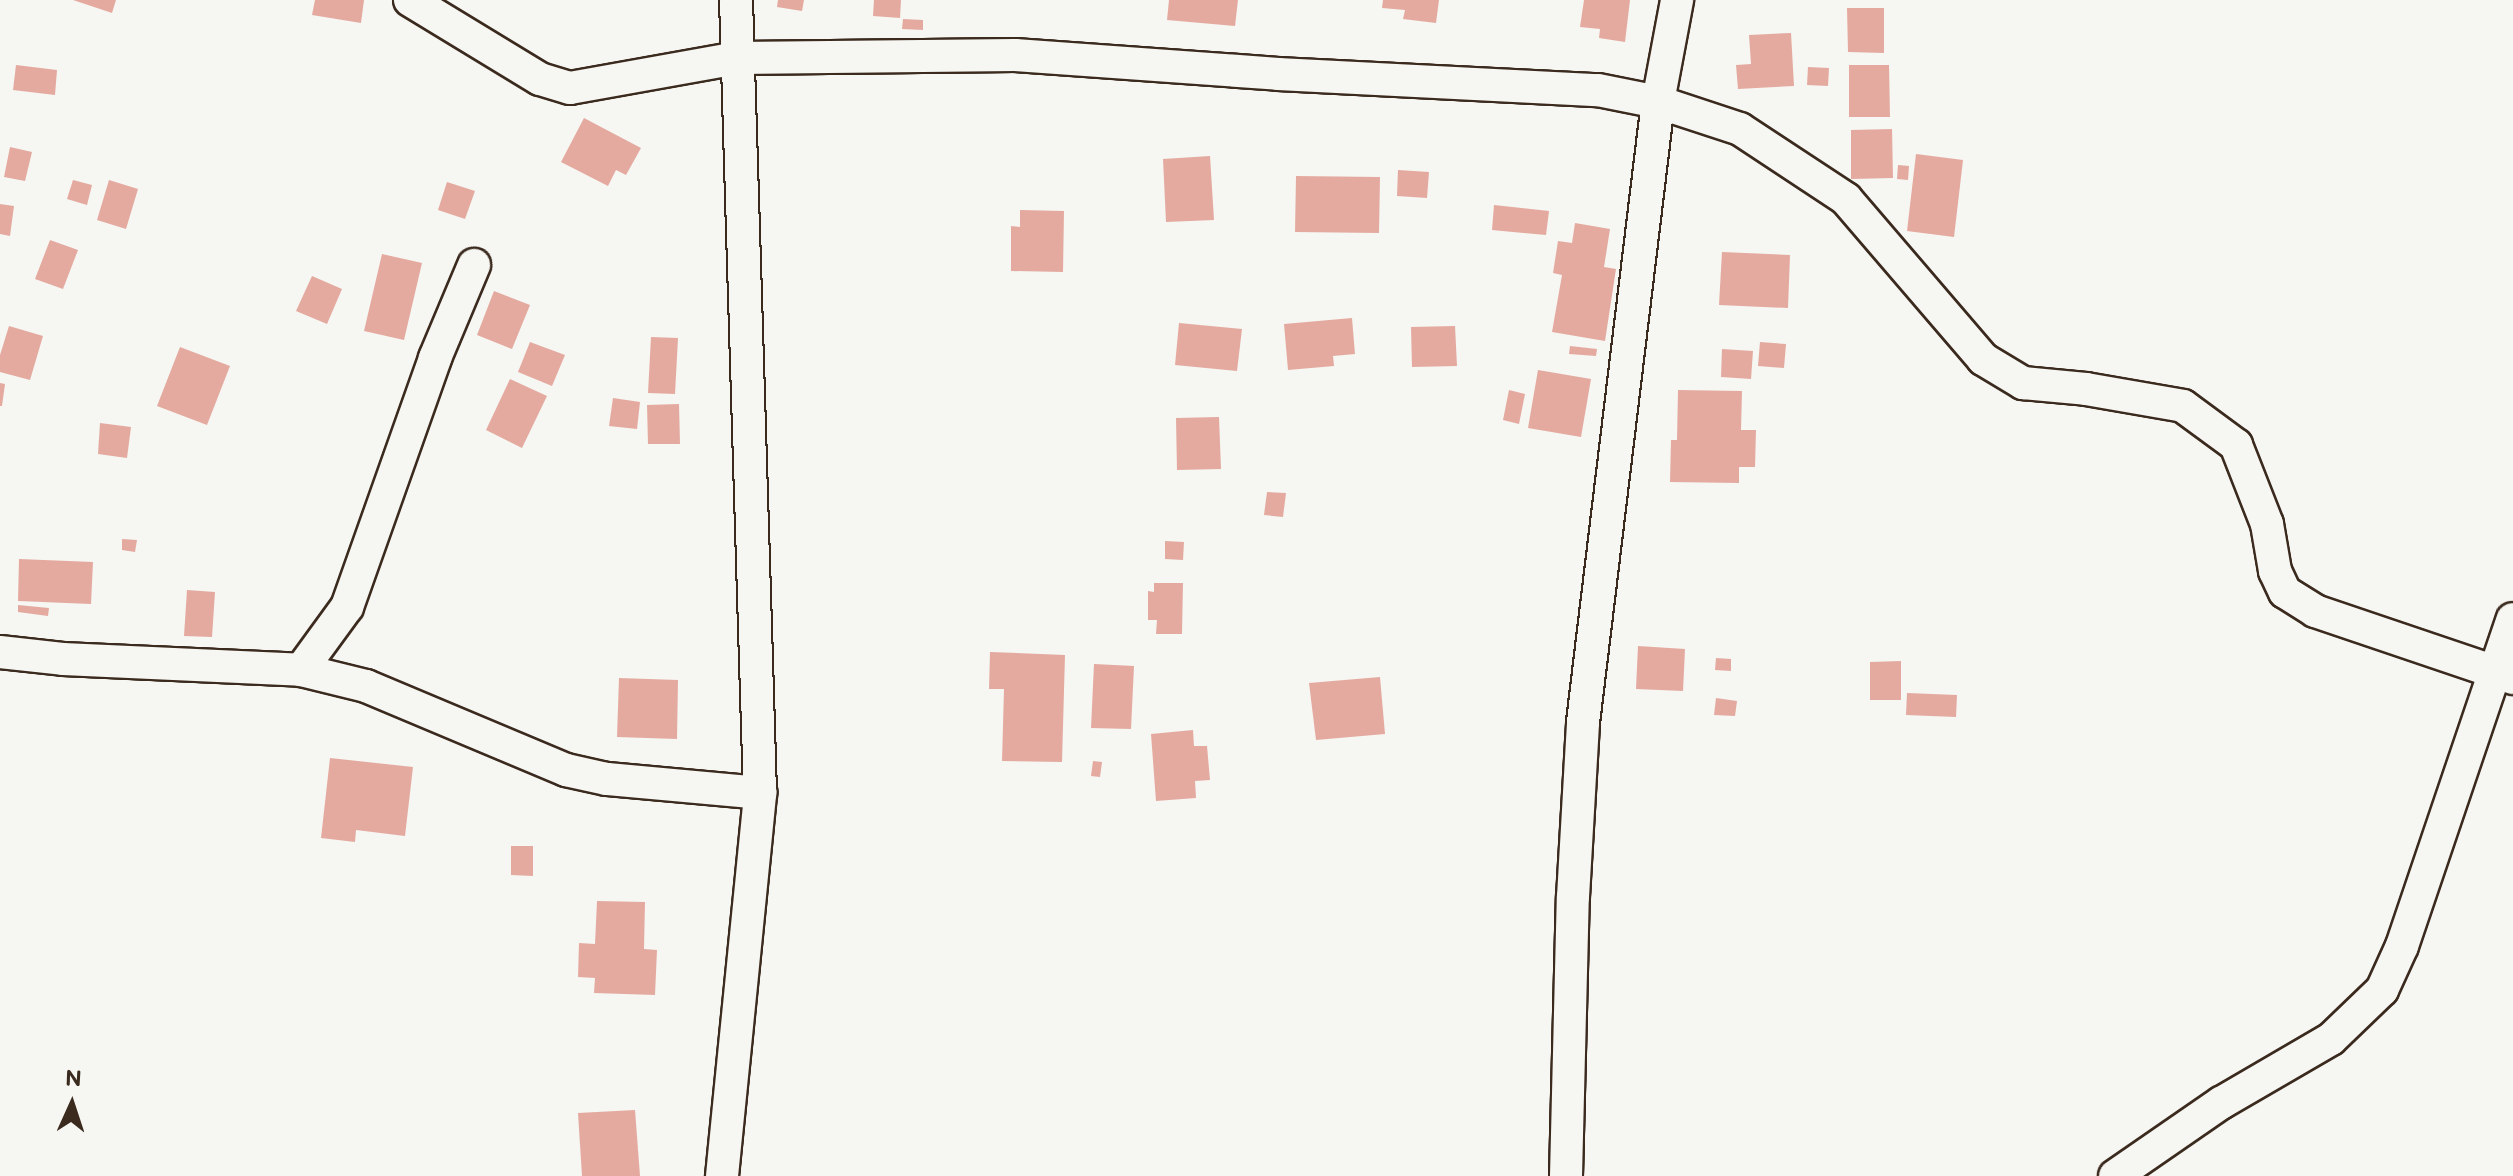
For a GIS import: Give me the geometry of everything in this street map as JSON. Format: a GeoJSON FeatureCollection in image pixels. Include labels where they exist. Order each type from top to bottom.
{"type":"FeatureCollection","features":[{"type":"Feature","properties":{"kind":"street"},"geometry":{"type":"LineString","coordinates":[[410,0],[540,79],[570,88],[737,58],[1015,55],[1278,74],[1598,90],[1658,102],[1740,129],[1846,199],[1983,359],[2023,383],[2086,389],[2183,406],[2236,445],[2267,524],[2275,571],[2285,592],[2315,611],[2503,674]]}},
{"type":"Feature","properties":{"kind":"street"},"geometry":{"type":"LineString","coordinates":[[722,1176],[760,793],[736,0]]}},
{"type":"Feature","properties":{"kind":"street"},"geometry":{"type":"LineString","coordinates":[[1566,1176],[1573,897],[1583,722],[1658,102],[1677,0]]}},
{"type":"Feature","properties":{"kind":"street"},"geometry":{"type":"LineString","coordinates":[[301,670],[347,607],[435,358],[474,265]]}},
{"type":"Feature","properties":{"kind":"street"},"geometry":{"type":"LineString","coordinates":[[2115,1176],[2221,1103],[2331,1039],[2382,990],[2412,917],[2483,713],[2503,674],[2513,619]]}},
{"type":"Feature","properties":{"kind":"street"},"geometry":{"type":"LineString","coordinates":[[0,652],[63,659],[301,670],[366,686],[566,770],[607,779],[760,793]]}},
{"type":"Feature","properties":{"kind":"building"},"geometry":{"type":"Polygon","coordinates":[[[73,0],[116,0],[112,13],[73,0]]]}},
{"type":"Feature","properties":{"kind":"building"},"geometry":{"type":"Polygon","coordinates":[[[315,0],[364,0],[361,23],[312,15],[315,0]]]}},
{"type":"Feature","properties":{"kind":"building"},"geometry":{"type":"Polygon","coordinates":[[[778,0],[804,0],[802,11],[777,7],[778,0]]]}},
{"type":"Feature","properties":{"kind":"building"},"geometry":{"type":"Polygon","coordinates":[[[874,0],[901,0],[900,18],[873,16],[874,0]]]}},
{"type":"Feature","properties":{"kind":"building"},"geometry":{"type":"Polygon","coordinates":[[[1169,0],[1238,0],[1235,26],[1167,20],[1169,0]]]}},
{"type":"Feature","properties":{"kind":"building"},"geometry":{"type":"Polygon","coordinates":[[[1383,0],[1439,0],[1436,23],[1403,19],[1405,10],[1382,8],[1383,0]]]}},
{"type":"Feature","properties":{"kind":"building"},"geometry":{"type":"Polygon","coordinates":[[[1584,0],[1630,0],[1625,42],[1599,38],[1600,29],[1580,27],[1584,0]]]}},
{"type":"Feature","properties":{"kind":"building"},"geometry":{"type":"Polygon","coordinates":[[[1847,8],[1884,8],[1884,53],[1848,52],[1847,8]]]}},
{"type":"Feature","properties":{"kind":"building"},"geometry":{"type":"Polygon","coordinates":[[[903,19],[923,20],[923,30],[902,29],[903,19]]]}},
{"type":"Feature","properties":{"kind":"building"},"geometry":{"type":"Polygon","coordinates":[[[1791,33],[1794,86],[1738,89],[1736,65],[1751,64],[1749,35],[1791,33]]]}},
{"type":"Feature","properties":{"kind":"building"},"geometry":{"type":"Polygon","coordinates":[[[16,65],[57,70],[55,95],[13,90],[16,65]]]}},
{"type":"Feature","properties":{"kind":"building"},"geometry":{"type":"Polygon","coordinates":[[[1849,65],[1889,65],[1890,117],[1849,117],[1849,65]]]}},
{"type":"Feature","properties":{"kind":"building"},"geometry":{"type":"Polygon","coordinates":[[[1808,67],[1829,68],[1828,86],[1807,85],[1808,67]]]}},
{"type":"Feature","properties":{"kind":"building"},"geometry":{"type":"Polygon","coordinates":[[[584,118],[641,148],[626,175],[616,170],[608,186],[561,162],[584,118]]]}},
{"type":"Feature","properties":{"kind":"building"},"geometry":{"type":"Polygon","coordinates":[[[1892,129],[1893,178],[1851,179],[1851,130],[1892,129]]]}},
{"type":"Feature","properties":{"kind":"building"},"geometry":{"type":"Polygon","coordinates":[[[10,147],[32,152],[25,181],[4,177],[10,147]]]}},
{"type":"Feature","properties":{"kind":"building"},"geometry":{"type":"Polygon","coordinates":[[[1916,154],[1963,160],[1954,237],[1907,231],[1916,154]]]}},
{"type":"Feature","properties":{"kind":"building"},"geometry":{"type":"Polygon","coordinates":[[[1210,156],[1214,220],[1166,222],[1163,159],[1210,156]]]}},
{"type":"Feature","properties":{"kind":"building"},"geometry":{"type":"Polygon","coordinates":[[[1898,165],[1909,166],[1908,180],[1897,179],[1898,165]]]}},
{"type":"Feature","properties":{"kind":"building"},"geometry":{"type":"Polygon","coordinates":[[[1398,170],[1429,172],[1427,198],[1397,196],[1398,170]]]}},
{"type":"Feature","properties":{"kind":"building"},"geometry":{"type":"Polygon","coordinates":[[[1296,176],[1380,177],[1379,233],[1295,232],[1296,176]]]}},
{"type":"Feature","properties":{"kind":"building"},"geometry":{"type":"Polygon","coordinates":[[[73,180],[92,185],[87,205],[67,199],[73,180]]]}},
{"type":"Feature","properties":{"kind":"building"},"geometry":{"type":"Polygon","coordinates":[[[109,180],[138,189],[126,229],[97,220],[109,180]]]}},
{"type":"Feature","properties":{"kind":"building"},"geometry":{"type":"Polygon","coordinates":[[[447,182],[475,191],[465,219],[438,210],[447,182]]]}},
{"type":"Feature","properties":{"kind":"building"},"geometry":{"type":"Polygon","coordinates":[[[0,204],[14,206],[10,236],[0,234],[0,204]]]}},
{"type":"Feature","properties":{"kind":"building"},"geometry":{"type":"Polygon","coordinates":[[[1494,205],[1549,211],[1546,235],[1492,230],[1494,205]]]}},
{"type":"Feature","properties":{"kind":"building"},"geometry":{"type":"Polygon","coordinates":[[[1020,210],[1064,211],[1063,272],[1011,271],[1011,226],[1020,227],[1020,210]]]}},
{"type":"Feature","properties":{"kind":"building"},"geometry":{"type":"Polygon","coordinates":[[[1575,223],[1610,229],[1604,267],[1616,269],[1605,341],[1552,332],[1562,275],[1553,273],[1558,241],[1572,243],[1575,223]]]}},
{"type":"Feature","properties":{"kind":"building"},"geometry":{"type":"Polygon","coordinates":[[[50,240],[78,250],[63,289],[35,279],[50,240]]]}},
{"type":"Feature","properties":{"kind":"building"},"geometry":{"type":"Polygon","coordinates":[[[1722,252],[1790,255],[1788,308],[1719,305],[1722,252]]]}},
{"type":"Feature","properties":{"kind":"building"},"geometry":{"type":"Polygon","coordinates":[[[382,254],[422,263],[404,340],[364,331],[382,254]]]}},
{"type":"Feature","properties":{"kind":"building"},"geometry":{"type":"Polygon","coordinates":[[[312,276],[342,289],[327,324],[296,311],[312,276]]]}},
{"type":"Feature","properties":{"kind":"building"},"geometry":{"type":"Polygon","coordinates":[[[494,291],[530,305],[512,349],[477,335],[494,291]]]}},
{"type":"Feature","properties":{"kind":"building"},"geometry":{"type":"Polygon","coordinates":[[[1352,318],[1355,354],[1333,356],[1334,366],[1288,370],[1284,324],[1352,318]]]}},
{"type":"Feature","properties":{"kind":"building"},"geometry":{"type":"Polygon","coordinates":[[[1179,323],[1242,329],[1237,371],[1175,365],[1179,323]]]}},
{"type":"Feature","properties":{"kind":"building"},"geometry":{"type":"Polygon","coordinates":[[[9,326],[43,336],[30,380],[0,372],[0,355],[9,326]]]}},
{"type":"Feature","properties":{"kind":"building"},"geometry":{"type":"Polygon","coordinates":[[[1455,326],[1457,366],[1412,367],[1411,327],[1455,326]]]}},
{"type":"Feature","properties":{"kind":"building"},"geometry":{"type":"Polygon","coordinates":[[[651,337],[678,338],[675,394],[648,393],[651,337]]]}},
{"type":"Feature","properties":{"kind":"building"},"geometry":{"type":"Polygon","coordinates":[[[530,342],[565,355],[552,386],[518,372],[530,342]]]}},
{"type":"Feature","properties":{"kind":"building"},"geometry":{"type":"Polygon","coordinates":[[[1760,342],[1786,344],[1784,368],[1758,366],[1760,342]]]}},
{"type":"Feature","properties":{"kind":"building"},"geometry":{"type":"Polygon","coordinates":[[[1570,346],[1597,349],[1596,356],[1569,354],[1570,346]]]}},
{"type":"Feature","properties":{"kind":"building"},"geometry":{"type":"Polygon","coordinates":[[[180,347],[230,366],[207,425],[157,406],[180,347]]]}},
{"type":"Feature","properties":{"kind":"building"},"geometry":{"type":"Polygon","coordinates":[[[1722,349],[1753,351],[1751,379],[1721,377],[1722,349]]]}},
{"type":"Feature","properties":{"kind":"building"},"geometry":{"type":"Polygon","coordinates":[[[1538,370],[1591,379],[1581,437],[1528,428],[1538,370]]]}},
{"type":"Feature","properties":{"kind":"building"},"geometry":{"type":"Polygon","coordinates":[[[510,379],[547,396],[522,448],[486,430],[510,379]]]}},
{"type":"Feature","properties":{"kind":"building"},"geometry":{"type":"Polygon","coordinates":[[[0,383],[5,384],[2,406],[0,406],[0,383]]]}},
{"type":"Feature","properties":{"kind":"building"},"geometry":{"type":"Polygon","coordinates":[[[1509,390],[1525,394],[1519,424],[1503,420],[1509,390]]]}},
{"type":"Feature","properties":{"kind":"building"},"geometry":{"type":"Polygon","coordinates":[[[1678,390],[1742,391],[1741,430],[1756,430],[1755,467],[1739,467],[1739,483],[1670,482],[1671,440],[1677,440],[1678,390]]]}},
{"type":"Feature","properties":{"kind":"building"},"geometry":{"type":"Polygon","coordinates":[[[613,398],[640,402],[637,429],[609,426],[613,398]]]}},
{"type":"Feature","properties":{"kind":"building"},"geometry":{"type":"Polygon","coordinates":[[[679,404],[680,444],[648,444],[647,405],[679,404]]]}},
{"type":"Feature","properties":{"kind":"building"},"geometry":{"type":"Polygon","coordinates":[[[1219,417],[1221,469],[1177,470],[1176,418],[1219,417]]]}},
{"type":"Feature","properties":{"kind":"building"},"geometry":{"type":"Polygon","coordinates":[[[100,423],[131,427],[127,458],[98,454],[100,423]]]}},
{"type":"Feature","properties":{"kind":"building"},"geometry":{"type":"Polygon","coordinates":[[[1267,492],[1286,493],[1283,517],[1264,515],[1267,492]]]}},
{"type":"Feature","properties":{"kind":"building"},"geometry":{"type":"Polygon","coordinates":[[[122,539],[137,540],[135,552],[122,550],[122,539]]]}},
{"type":"Feature","properties":{"kind":"building"},"geometry":{"type":"Polygon","coordinates":[[[1165,541],[1184,542],[1183,560],[1165,559],[1165,541]]]}},
{"type":"Feature","properties":{"kind":"building"},"geometry":{"type":"Polygon","coordinates":[[[19,559],[93,562],[91,604],[18,601],[19,559]]]}},
{"type":"Feature","properties":{"kind":"building"},"geometry":{"type":"Polygon","coordinates":[[[1154,583],[1183,583],[1182,634],[1156,634],[1157,620],[1148,620],[1148,591],[1154,592],[1154,583]]]}},
{"type":"Feature","properties":{"kind":"building"},"geometry":{"type":"Polygon","coordinates":[[[187,590],[215,592],[212,637],[184,636],[187,590]]]}},
{"type":"Feature","properties":{"kind":"building"},"geometry":{"type":"Polygon","coordinates":[[[18,605],[49,608],[48,616],[18,612],[18,605]]]}},
{"type":"Feature","properties":{"kind":"building"},"geometry":{"type":"Polygon","coordinates":[[[1638,646],[1685,649],[1683,691],[1636,689],[1638,646]]]}},
{"type":"Feature","properties":{"kind":"building"},"geometry":{"type":"Polygon","coordinates":[[[990,652],[1065,655],[1062,762],[1002,761],[1004,689],[989,689],[990,652]]]}},
{"type":"Feature","properties":{"kind":"building"},"geometry":{"type":"Polygon","coordinates":[[[1716,658],[1731,659],[1731,671],[1715,670],[1716,658]]]}},
{"type":"Feature","properties":{"kind":"building"},"geometry":{"type":"Polygon","coordinates":[[[1901,661],[1901,700],[1870,700],[1870,662],[1901,661]]]}},
{"type":"Feature","properties":{"kind":"building"},"geometry":{"type":"Polygon","coordinates":[[[1094,664],[1134,666],[1131,729],[1091,728],[1094,664]]]}},
{"type":"Feature","properties":{"kind":"building"},"geometry":{"type":"Polygon","coordinates":[[[1380,677],[1385,734],[1316,740],[1309,683],[1380,677]]]}},
{"type":"Feature","properties":{"kind":"building"},"geometry":{"type":"Polygon","coordinates":[[[619,678],[678,680],[677,739],[617,737],[619,678]]]}},
{"type":"Feature","properties":{"kind":"building"},"geometry":{"type":"Polygon","coordinates":[[[1907,693],[1957,695],[1956,717],[1906,715],[1907,693]]]}},
{"type":"Feature","properties":{"kind":"building"},"geometry":{"type":"Polygon","coordinates":[[[1716,698],[1737,701],[1735,716],[1714,715],[1716,698]]]}},
{"type":"Feature","properties":{"kind":"building"},"geometry":{"type":"Polygon","coordinates":[[[1193,730],[1194,746],[1207,746],[1210,780],[1195,781],[1196,798],[1156,801],[1151,734],[1193,730]]]}},
{"type":"Feature","properties":{"kind":"building"},"geometry":{"type":"Polygon","coordinates":[[[330,758],[413,767],[405,836],[356,830],[355,842],[321,838],[330,758]]]}},
{"type":"Feature","properties":{"kind":"building"},"geometry":{"type":"Polygon","coordinates":[[[1093,761],[1102,762],[1100,777],[1091,776],[1093,761]]]}},
{"type":"Feature","properties":{"kind":"building"},"geometry":{"type":"Polygon","coordinates":[[[511,846],[533,846],[533,876],[511,875],[511,846]]]}},
{"type":"Feature","properties":{"kind":"building"},"geometry":{"type":"Polygon","coordinates":[[[597,901],[645,902],[644,949],[657,950],[655,995],[594,993],[595,978],[578,977],[579,943],[595,944],[597,901]]]}},
{"type":"Feature","properties":{"kind":"building"},"geometry":{"type":"Polygon","coordinates":[[[635,1110],[640,1176],[582,1176],[578,1113],[635,1110]]]}}]}
